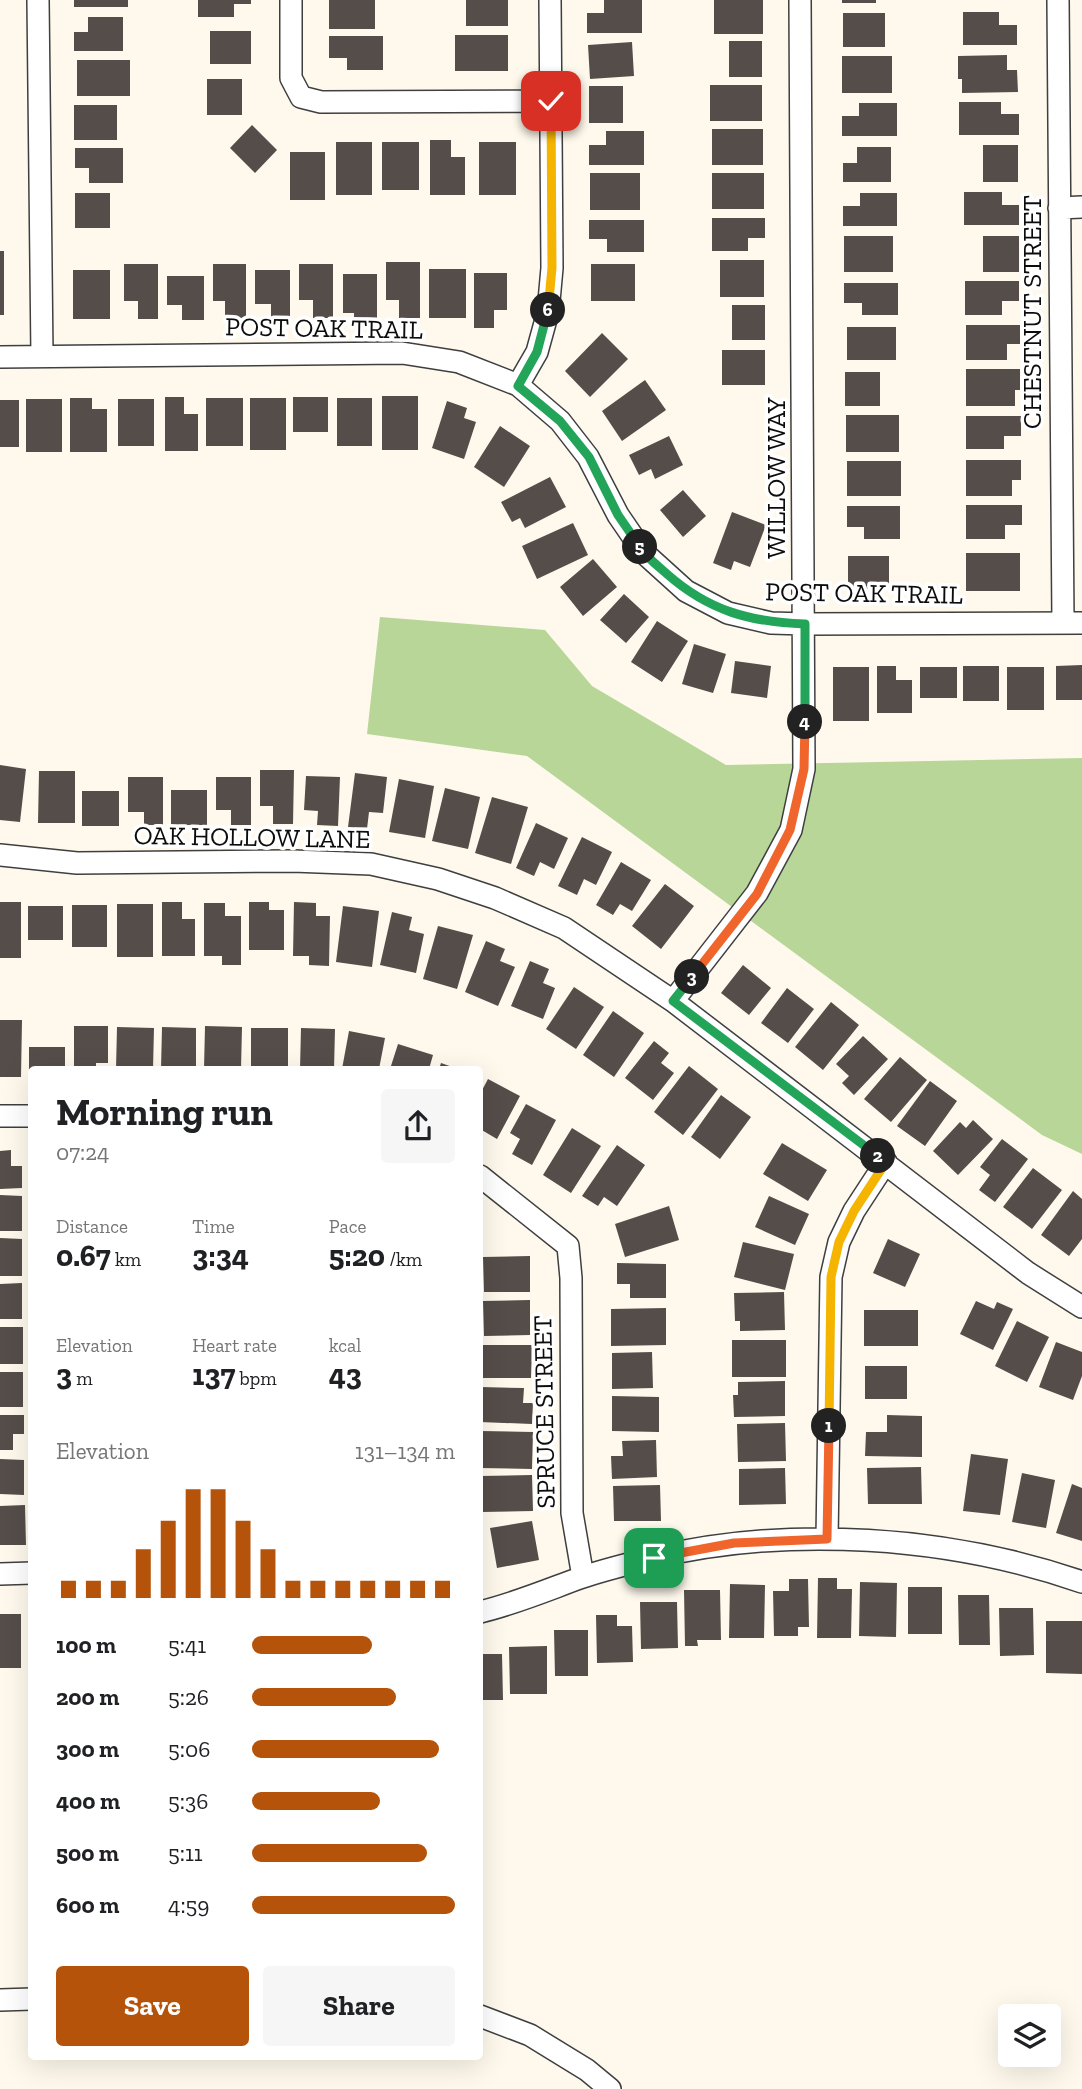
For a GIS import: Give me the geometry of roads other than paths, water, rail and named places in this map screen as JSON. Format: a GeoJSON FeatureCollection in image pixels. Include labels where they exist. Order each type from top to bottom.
{"type":"FeatureCollection","features":[{"type":"Feature","properties":{"kind":"street"},"geometry":{"type":"LineString","coordinates":[[38,0],[42,356]]}},
{"type":"Feature","properties":{"kind":"street"},"geometry":{"type":"LineString","coordinates":[[291,0],[291,78],[301,97],[321,102],[551,101]]}},
{"type":"Feature","properties":{"kind":"street"},"geometry":{"type":"LineString","coordinates":[[518,386],[537,352],[548,313],[552,268],[550,0]]}},
{"type":"Feature","properties":{"kind":"street","name":"WILLOW WAY"},"geometry":{"type":"LineString","coordinates":[[673,1001],[757,894],[790,830],[804,769],[800,0]]}},
{"type":"Feature","properties":{"kind":"street","name":"CHESTNUT STREET"},"geometry":{"type":"LineString","coordinates":[[1058,0],[1059,208],[1072,623]]}},
{"type":"Feature","properties":{"kind":"street"},"geometry":{"type":"LineString","coordinates":[[1059,208],[1082,207]]}},
{"type":"Feature","properties":{"kind":"street","name":"POST OAK TRAIL"},"geometry":{"type":"LineString","coordinates":[[0,357],[402,353],[459,362],[518,386],[560,421],[589,457],[618,515],[644,554],[686,591],[728,613],[771,623],[805,624],[1072,623]]}},
{"type":"Feature","properties":{"kind":"street","name":"OAK HOLLOW LANE"},"geometry":{"type":"LineString","coordinates":[[0,855],[77,863],[293,861],[372,864],[438,879],[495,898],[564,928],[673,1001],[1028,1273],[1082,1307]]}},
{"type":"Feature","properties":{"kind":"street"},"geometry":{"type":"LineString","coordinates":[[0,1116],[28,1116]]}},
{"type":"Feature","properties":{"kind":"street"},"geometry":{"type":"LineString","coordinates":[[827,1539],[831,1277],[839,1242],[854,1211],[886,1162]]}},
{"type":"Feature","properties":{"kind":"street","name":"SPRUCE STREET"},"geometry":{"type":"LineString","coordinates":[[483,1178],[568,1246],[571,1278],[572,1513],[583,1577]]}},
{"type":"Feature","properties":{"kind":"street"},"geometry":{"type":"LineString","coordinates":[[483,1611],[504,1607],[583,1577],[654,1558],[734,1543],[827,1539],[890,1542],[1043,1569],[1082,1582]]}},
{"type":"Feature","properties":{"kind":"street"},"geometry":{"type":"LineString","coordinates":[[0,1574],[28,1573]]}},
{"type":"Feature","properties":{"kind":"street"},"geometry":{"type":"LineString","coordinates":[[0,2000],[28,1999]]}},
{"type":"Feature","properties":{"kind":"street"},"geometry":{"type":"LineString","coordinates":[[483,2017],[530,2035],[587,2070],[610,2089]]}}]}
